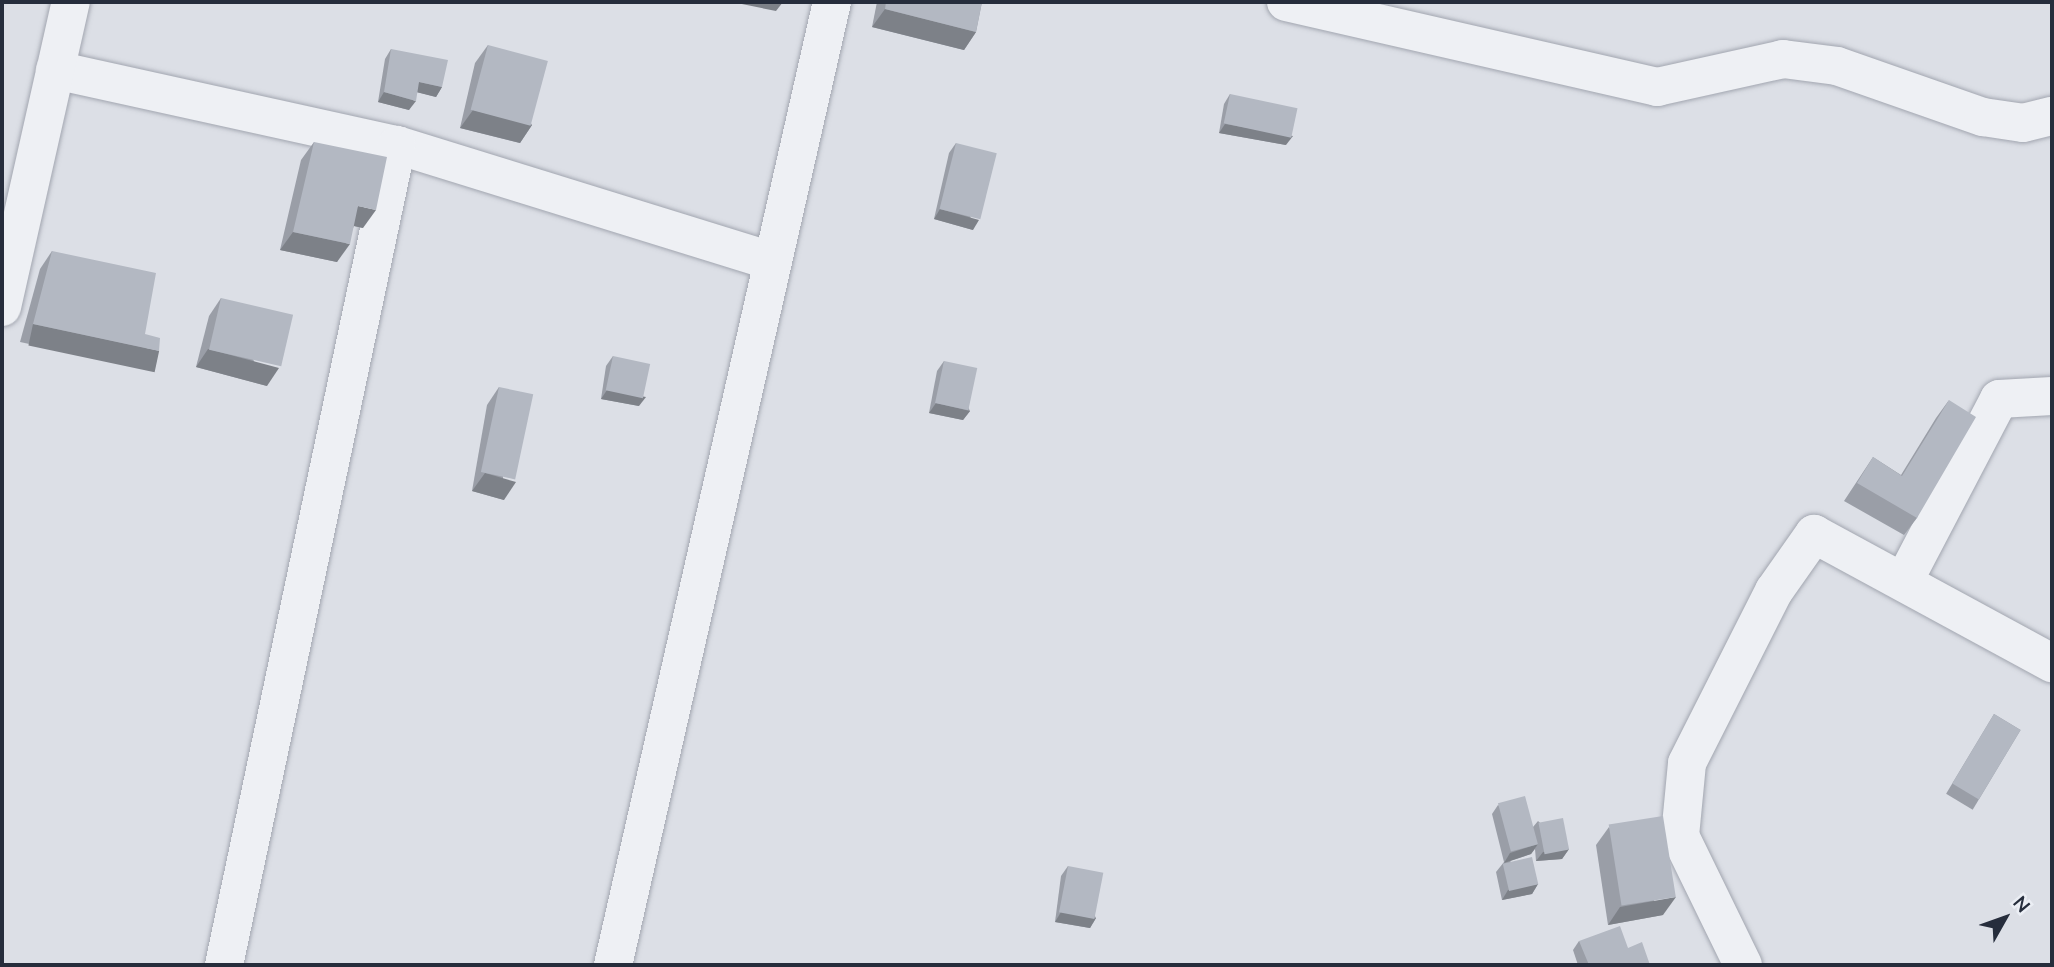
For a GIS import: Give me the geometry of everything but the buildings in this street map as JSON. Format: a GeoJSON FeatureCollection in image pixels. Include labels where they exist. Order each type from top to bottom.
{"type":"FeatureCollection","features":[{"type":"Feature","properties":{"kind":"street"},"geometry":{"type":"LineString","coordinates":[[2,307],[71,2]]}},
{"type":"Feature","properties":{"kind":"street"},"geometry":{"type":"LineString","coordinates":[[612,965],[832,2]]}},
{"type":"Feature","properties":{"kind":"street"},"geometry":{"type":"LineString","coordinates":[[1286,2],[1657,87],[1783,59],[1837,66],[1983,117],[2023,124],[2052,116]]}},
{"type":"Feature","properties":{"kind":"street"},"geometry":{"type":"LineString","coordinates":[[55,71],[397,145],[771,261]]}},
{"type":"Feature","properties":{"kind":"street"},"geometry":{"type":"LineString","coordinates":[[224,965],[397,145]]}},
{"type":"Feature","properties":{"kind":"street"},"geometry":{"type":"LineString","coordinates":[[1905,579],[1999,400],[2052,396]]}},
{"type":"Feature","properties":{"kind":"street"},"geometry":{"type":"LineString","coordinates":[[1743,965],[1680,836],[1687,762],[1774,591],[1814,534],[1905,579],[2052,663]]}}]}
